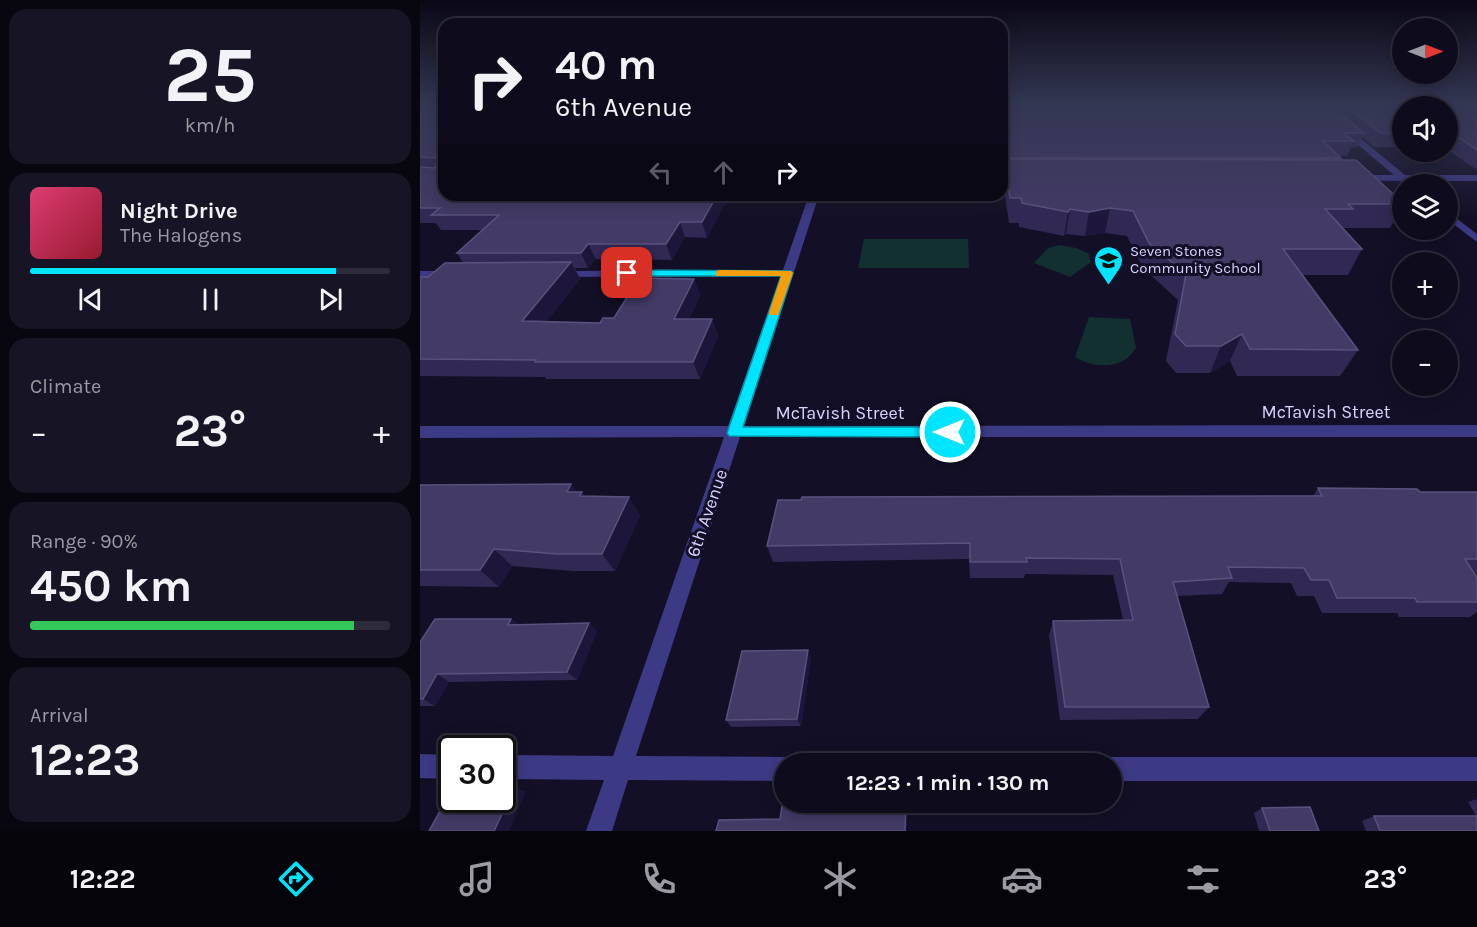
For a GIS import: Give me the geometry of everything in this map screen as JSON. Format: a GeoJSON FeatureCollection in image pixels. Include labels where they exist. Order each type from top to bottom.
{"type":"FeatureCollection","features":[{"type":"Feature","properties":{"kind":"street"},"geometry":{"type":"LineString","coordinates":[[1357,141],[1396,174]]}},
{"type":"Feature","properties":{"kind":"street"},"geometry":{"type":"LineString","coordinates":[[1343,178],[1392,181]]}},
{"type":"Feature","properties":{"kind":"street"},"geometry":{"type":"LineString","coordinates":[[1458,179],[1477,178]]}},
{"type":"Feature","properties":{"kind":"street","name":"6th Avenue"},"geometry":{"type":"LineString","coordinates":[[599,831],[812,201]]}},
{"type":"Feature","properties":{"kind":"street"},"geometry":{"type":"LineString","coordinates":[[1458,223],[1477,239]]}},
{"type":"Feature","properties":{"kind":"street"},"geometry":{"type":"LineString","coordinates":[[538,274],[787,273]]}},
{"type":"Feature","properties":{"kind":"street"},"geometry":{"type":"LineString","coordinates":[[420,274],[467,274]]}},
{"type":"Feature","properties":{"kind":"street","name":"McTavish Street"},"geometry":{"type":"LineString","coordinates":[[420,432],[1477,431]]}},
{"type":"Feature","properties":{"kind":"street"},"geometry":{"type":"LineString","coordinates":[[420,766],[438,767]]}},
{"type":"Feature","properties":{"kind":"street"},"geometry":{"type":"LineString","coordinates":[[516,767],[774,769]]}},
{"type":"Feature","properties":{"kind":"street"},"geometry":{"type":"LineString","coordinates":[[1122,769],[1477,769]]}},
{"type":"Feature","properties":{"kind":"green space"},"geometry":{"type":"Polygon","coordinates":[[[864,239],[968,239],[969,268],[858,268],[864,239]]]}},
{"type":"Feature","properties":{"kind":"green space"},"geometry":{"type":"Polygon","coordinates":[[[1060,245],[1088,253],[1091,262],[1070,277],[1034,263],[1048,248],[1060,245]]]}},
{"type":"Feature","properties":{"kind":"green space"},"geometry":{"type":"Polygon","coordinates":[[[1089,317],[1130,319],[1136,348],[1129,357],[1107,365],[1087,363],[1075,357],[1089,317]]]}},
{"type":"Feature","properties":{"kind":"building"},"geometry":{"type":"Polygon","coordinates":[[[420,141],[438,141],[438,160],[420,157],[420,141]]]}},
{"type":"Feature","properties":{"kind":"building"},"geometry":{"type":"Polygon","coordinates":[[[1008,141],[1354,141],[1323,141],[1341,158],[1008,158],[1008,141]]]}},
{"type":"Feature","properties":{"kind":"building"},"geometry":{"type":"Polygon","coordinates":[[[1463,141],[1477,141],[1477,150],[1463,141]]]}},
{"type":"Feature","properties":{"kind":"building"},"geometry":{"type":"Polygon","coordinates":[[[1008,159],[1356,160],[1392,193],[1392,204],[1348,204],[1353,209],[1325,209],[1362,249],[1283,249],[1358,350],[1250,349],[1242,334],[1221,346],[1186,346],[1175,334],[1186,274],[1149,243],[1133,211],[1110,208],[1089,212],[1070,209],[1068,212],[1022,203],[1021,198],[1010,198],[1008,159]]]}},
{"type":"Feature","properties":{"kind":"building"},"geometry":{"type":"Polygon","coordinates":[[[438,160],[438,201],[714,201],[702,222],[680,222],[666,244],[588,244],[581,253],[457,253],[499,215],[431,215],[440,208],[420,208],[420,167],[435,168],[438,160]]]}},
{"type":"Feature","properties":{"kind":"building"},"geometry":{"type":"Polygon","coordinates":[[[571,262],[522,321],[600,323],[603,318],[614,318],[639,278],[694,279],[674,319],[712,319],[693,362],[420,359],[420,277],[428,277],[445,263],[571,262]]]}},
{"type":"Feature","properties":{"kind":"building"},"geometry":{"type":"Polygon","coordinates":[[[571,484],[567,492],[582,492],[580,496],[629,497],[602,554],[558,554],[494,549],[480,570],[420,570],[420,485],[571,484]]]}},
{"type":"Feature","properties":{"kind":"building"},"geometry":{"type":"Polygon","coordinates":[[[1318,488],[1477,492],[1477,559],[1465,559],[1477,578],[1477,602],[1417,602],[1415,598],[1337,598],[1329,580],[1311,580],[1304,568],[1228,567],[1232,578],[1173,582],[1209,707],[1065,707],[1053,621],[1133,620],[1120,559],[1026,558],[1027,562],[970,562],[970,543],[767,546],[778,500],[801,500],[802,497],[1322,496],[1318,488]]]}},
{"type":"Feature","properties":{"kind":"building"},"geometry":{"type":"Polygon","coordinates":[[[435,619],[511,619],[508,625],[589,623],[567,672],[437,674],[423,699],[420,699],[420,642],[435,619]]]}},
{"type":"Feature","properties":{"kind":"building"},"geometry":{"type":"Polygon","coordinates":[[[808,650],[797,719],[726,720],[742,651],[808,650]]]}},
{"type":"Feature","properties":{"kind":"building"},"geometry":{"type":"Polygon","coordinates":[[[1310,807],[1319,831],[1270,831],[1262,808],[1310,807]]]}},
{"type":"Feature","properties":{"kind":"building"},"geometry":{"type":"Polygon","coordinates":[[[439,813],[503,813],[494,831],[429,831],[439,813]]]}},
{"type":"Feature","properties":{"kind":"building"},"geometry":{"type":"Polygon","coordinates":[[[781,813],[906,813],[905,831],[716,831],[719,820],[780,819],[781,813]]]}},
{"type":"Feature","properties":{"kind":"building"},"geometry":{"type":"Polygon","coordinates":[[[1374,816],[1477,816],[1477,831],[1380,831],[1374,816]]]}},
{"type":"Feature","properties":{"kind":"slow traffic"},"geometry":{"type":"LineString","coordinates":[[720,273],[787,273],[774,313]]}},
{"type":"Feature","properties":{"kind":"place","name":"Seven Stones Community School"},"geometry":{"type":"Point","coordinates":[1109,286]}},
{"type":"Feature","properties":{"kind":"route"},"geometry":{"type":"LineString","coordinates":[[627,273],[787,273],[734,433],[950,432]]}}]}
